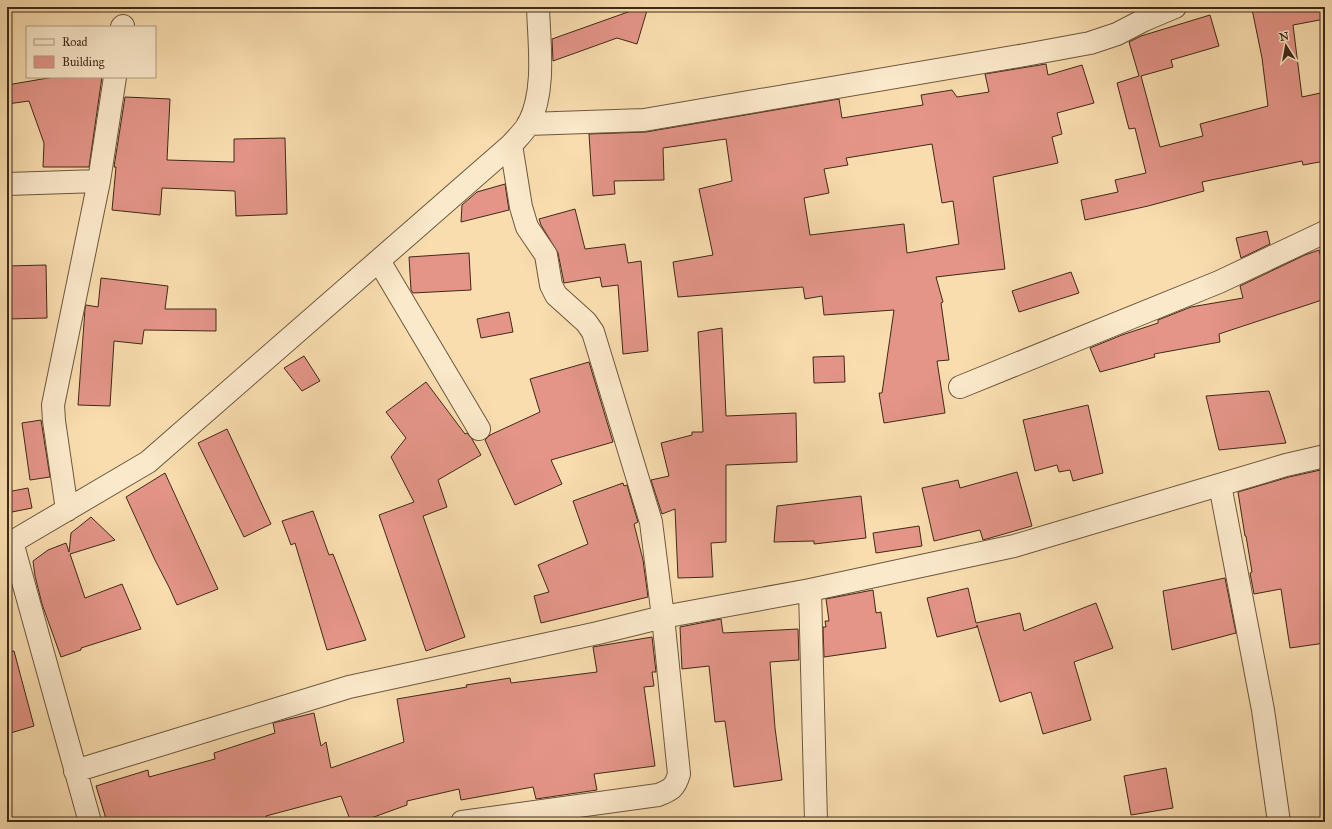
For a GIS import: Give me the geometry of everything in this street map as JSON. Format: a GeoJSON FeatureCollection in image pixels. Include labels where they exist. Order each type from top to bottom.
{"type":"FeatureCollection","features":[{"type":"Feature","properties":{"kind":"street"},"geometry":{"type":"LineString","coordinates":[[90,822],[9,543],[148,462],[511,145],[528,124],[535,108],[540,85],[538,7]]}},
{"type":"Feature","properties":{"kind":"street"},"geometry":{"type":"LineString","coordinates":[[528,124],[644,120],[1025,55],[1090,43],[1117,34],[1144,20],[1175,7]]}},
{"type":"Feature","properties":{"kind":"street"},"geometry":{"type":"LineString","coordinates":[[67,510],[53,405],[99,181],[115,78]]}},
{"type":"Feature","properties":{"kind":"street"},"geometry":{"type":"LineString","coordinates":[[462,822],[658,795],[671,790],[677,784],[680,774],[651,522],[593,332],[586,322],[556,295],[552,285],[546,255],[527,227],[521,207],[511,145]]}},
{"type":"Feature","properties":{"kind":"street"},"geometry":{"type":"LineString","coordinates":[[7,184],[99,181]]}},
{"type":"Feature","properties":{"kind":"street"},"geometry":{"type":"LineString","coordinates":[[960,387],[1219,282],[1325,232]]}},
{"type":"Feature","properties":{"kind":"street"},"geometry":{"type":"LineString","coordinates":[[379,261],[479,429]]}},
{"type":"Feature","properties":{"kind":"street"},"geometry":{"type":"LineString","coordinates":[[75,771],[348,687],[598,633],[663,617],[810,590],[1014,546],[1286,465],[1325,456]]}},
{"type":"Feature","properties":{"kind":"street"},"geometry":{"type":"LineString","coordinates":[[1220,485],[1263,710],[1279,822]]}},
{"type":"Feature","properties":{"kind":"street"},"geometry":{"type":"LineString","coordinates":[[810,590],[816,822]]}},
{"type":"Feature","properties":{"kind":"building"},"geometry":{"type":"Polygon","coordinates":[[[642,7],[648,7],[637,44],[617,38],[553,61],[552,39],[642,7]]]}},
{"type":"Feature","properties":{"kind":"building"},"geometry":{"type":"Polygon","coordinates":[[[1265,7],[1325,7],[1325,19],[1293,25],[1302,97],[1325,92],[1325,161],[1303,165],[1302,161],[1202,182],[1204,191],[1148,206],[1085,220],[1081,200],[1118,192],[1115,180],[1146,173],[1135,128],[1129,129],[1117,83],[1139,76],[1129,42],[1141,36],[1210,15],[1219,46],[1171,60],[1173,67],[1141,76],[1160,147],[1203,136],[1200,124],[1268,106],[1262,58],[1252,9],[1265,7]]]}},
{"type":"Feature","properties":{"kind":"building"},"geometry":{"type":"Polygon","coordinates":[[[1046,64],[1048,75],[1082,65],[1094,103],[1057,113],[1062,134],[1052,137],[1058,163],[993,177],[1005,269],[936,277],[943,302],[941,303],[949,360],[937,361],[945,413],[884,423],[879,393],[882,393],[894,310],[824,315],[822,296],[805,299],[803,287],[678,297],[673,262],[713,255],[699,189],[732,181],[726,139],[663,148],[664,180],[614,181],[615,194],[593,196],[589,134],[646,132],[839,99],[842,118],[923,105],[921,95],[952,90],[957,97],[989,92],[985,74],[1046,64]],[[932,144],[846,158],[848,165],[824,169],[829,193],[804,198],[810,235],[904,224],[907,253],[959,244],[953,201],[942,203],[932,144]]]}},
{"type":"Feature","properties":{"kind":"building"},"geometry":{"type":"Polygon","coordinates":[[[48,78],[102,78],[89,167],[43,167],[44,143],[29,101],[7,104],[7,85],[48,78]]]}},
{"type":"Feature","properties":{"kind":"building"},"geometry":{"type":"Polygon","coordinates":[[[125,97],[170,99],[167,160],[234,162],[234,139],[285,138],[287,214],[236,216],[235,191],[162,188],[160,215],[112,210],[116,167],[114,167],[125,97]]]}},
{"type":"Feature","properties":{"kind":"building"},"geometry":{"type":"Polygon","coordinates":[[[505,184],[509,210],[461,222],[462,205],[477,192],[505,184]]]}},
{"type":"Feature","properties":{"kind":"building"},"geometry":{"type":"Polygon","coordinates":[[[575,209],[585,249],[625,244],[628,263],[641,261],[648,351],[623,354],[618,285],[602,287],[600,277],[564,283],[558,253],[539,219],[575,209]]]}},
{"type":"Feature","properties":{"kind":"building"},"geometry":{"type":"Polygon","coordinates":[[[1267,231],[1270,244],[1241,258],[1236,238],[1267,231]]]}},
{"type":"Feature","properties":{"kind":"building"},"geometry":{"type":"Polygon","coordinates":[[[1319,250],[1325,271],[1325,299],[1219,334],[1220,342],[1154,354],[1155,357],[1100,372],[1090,348],[1158,323],[1158,320],[1191,307],[1243,298],[1240,286],[1305,255],[1319,250]]]}},
{"type":"Feature","properties":{"kind":"building"},"geometry":{"type":"Polygon","coordinates":[[[469,253],[471,290],[413,293],[411,290],[409,257],[469,253]]]}},
{"type":"Feature","properties":{"kind":"building"},"geometry":{"type":"Polygon","coordinates":[[[46,265],[47,318],[7,319],[7,266],[46,265]]]}},
{"type":"Feature","properties":{"kind":"building"},"geometry":{"type":"Polygon","coordinates":[[[1071,272],[1079,293],[1019,312],[1012,291],[1071,272]]]}},
{"type":"Feature","properties":{"kind":"building"},"geometry":{"type":"Polygon","coordinates":[[[101,278],[168,286],[165,309],[216,309],[216,331],[144,330],[142,344],[114,341],[110,406],[78,405],[85,309],[86,305],[98,307],[101,278]]]}},
{"type":"Feature","properties":{"kind":"building"},"geometry":{"type":"Polygon","coordinates":[[[509,312],[513,332],[481,338],[477,319],[509,312]]]}},
{"type":"Feature","properties":{"kind":"building"},"geometry":{"type":"Polygon","coordinates":[[[722,328],[726,416],[796,413],[797,462],[726,465],[726,542],[711,543],[713,577],[678,578],[675,509],[662,514],[651,480],[669,476],[661,443],[692,435],[692,432],[703,432],[698,332],[722,328]]]}},
{"type":"Feature","properties":{"kind":"building"},"geometry":{"type":"Polygon","coordinates":[[[304,356],[320,381],[302,391],[284,368],[304,356]]]}},
{"type":"Feature","properties":{"kind":"building"},"geometry":{"type":"Polygon","coordinates":[[[844,356],[845,382],[814,383],[813,357],[844,356]]]}},
{"type":"Feature","properties":{"kind":"building"},"geometry":{"type":"Polygon","coordinates":[[[589,362],[613,442],[551,460],[562,484],[515,505],[485,440],[490,435],[540,412],[530,379],[589,362]]]}},
{"type":"Feature","properties":{"kind":"building"},"geometry":{"type":"Polygon","coordinates":[[[426,382],[465,434],[467,433],[472,439],[481,455],[438,480],[447,507],[423,516],[465,637],[426,651],[379,515],[414,502],[391,457],[406,438],[386,412],[426,382]]]}},
{"type":"Feature","properties":{"kind":"building"},"geometry":{"type":"Polygon","coordinates":[[[1269,391],[1286,443],[1219,450],[1206,396],[1269,391]]]}},
{"type":"Feature","properties":{"kind":"building"},"geometry":{"type":"Polygon","coordinates":[[[1088,405],[1103,473],[1073,481],[1070,470],[1059,472],[1057,465],[1035,471],[1023,420],[1088,405]]]}},
{"type":"Feature","properties":{"kind":"building"},"geometry":{"type":"Polygon","coordinates":[[[41,420],[50,477],[30,480],[22,423],[41,420]]]}},
{"type":"Feature","properties":{"kind":"building"},"geometry":{"type":"Polygon","coordinates":[[[227,429],[271,524],[244,537],[198,443],[227,429]]]}},
{"type":"Feature","properties":{"kind":"building"},"geometry":{"type":"Polygon","coordinates":[[[1325,469],[1325,643],[1290,648],[1281,589],[1254,594],[1250,573],[1252,572],[1238,492],[1289,477],[1325,469]]]}},
{"type":"Feature","properties":{"kind":"building"},"geometry":{"type":"Polygon","coordinates":[[[1017,472],[1032,526],[983,540],[980,530],[934,541],[922,488],[958,480],[960,488],[1017,472]]]}},
{"type":"Feature","properties":{"kind":"building"},"geometry":{"type":"Polygon","coordinates":[[[165,473],[218,589],[177,605],[126,497],[165,473]]]}},
{"type":"Feature","properties":{"kind":"building"},"geometry":{"type":"Polygon","coordinates":[[[623,483],[624,486],[627,485],[638,522],[634,524],[643,560],[648,597],[541,623],[534,596],[549,592],[538,565],[588,544],[573,501],[623,483]]]}},
{"type":"Feature","properties":{"kind":"building"},"geometry":{"type":"Polygon","coordinates":[[[28,488],[32,508],[7,513],[7,492],[28,488]]]}},
{"type":"Feature","properties":{"kind":"building"},"geometry":{"type":"Polygon","coordinates":[[[861,496],[866,538],[814,544],[814,541],[774,542],[777,506],[861,496]]]}},
{"type":"Feature","properties":{"kind":"building"},"geometry":{"type":"Polygon","coordinates":[[[313,511],[329,555],[333,554],[366,640],[327,650],[295,543],[291,545],[282,521],[313,511]]]}},
{"type":"Feature","properties":{"kind":"building"},"geometry":{"type":"Polygon","coordinates":[[[91,517],[115,540],[70,554],[85,598],[122,584],[141,629],[81,648],[81,650],[61,657],[42,604],[33,561],[48,550],[66,543],[69,552],[71,533],[91,517]]]}},
{"type":"Feature","properties":{"kind":"building"},"geometry":{"type":"Polygon","coordinates":[[[919,526],[922,546],[876,553],[873,533],[919,526]]]}},
{"type":"Feature","properties":{"kind":"building"},"geometry":{"type":"Polygon","coordinates":[[[1225,578],[1236,633],[1172,650],[1163,591],[1225,578]]]}},
{"type":"Feature","properties":{"kind":"building"},"geometry":{"type":"Polygon","coordinates":[[[968,588],[976,623],[1020,613],[1024,631],[1096,603],[1113,648],[1074,662],[1091,720],[1043,734],[1031,692],[1000,702],[977,625],[977,627],[937,637],[927,598],[968,588]]]}},
{"type":"Feature","properties":{"kind":"building"},"geometry":{"type":"Polygon","coordinates":[[[873,590],[876,613],[881,612],[886,648],[824,657],[823,627],[826,627],[825,621],[829,621],[826,599],[873,590]]]}},
{"type":"Feature","properties":{"kind":"building"},"geometry":{"type":"Polygon","coordinates":[[[721,619],[723,633],[798,629],[799,660],[770,662],[775,728],[782,780],[734,787],[725,721],[715,722],[709,666],[682,669],[680,627],[721,619]]]}},
{"type":"Feature","properties":{"kind":"building"},"geometry":{"type":"Polygon","coordinates":[[[652,637],[656,672],[652,672],[654,686],[644,687],[655,766],[594,774],[597,790],[536,799],[533,787],[461,800],[459,789],[407,801],[407,805],[360,822],[351,822],[341,796],[266,816],[268,822],[107,822],[96,786],[148,770],[149,777],[215,759],[214,753],[275,733],[273,723],[314,713],[321,746],[326,742],[331,768],[404,742],[397,699],[510,678],[511,683],[597,672],[593,647],[652,637]]]}},
{"type":"Feature","properties":{"kind":"building"},"geometry":{"type":"Polygon","coordinates":[[[14,651],[34,726],[7,734],[7,652],[14,651]]]}},
{"type":"Feature","properties":{"kind":"building"},"geometry":{"type":"Polygon","coordinates":[[[1166,768],[1173,808],[1131,815],[1124,776],[1166,768]]]}}]}
